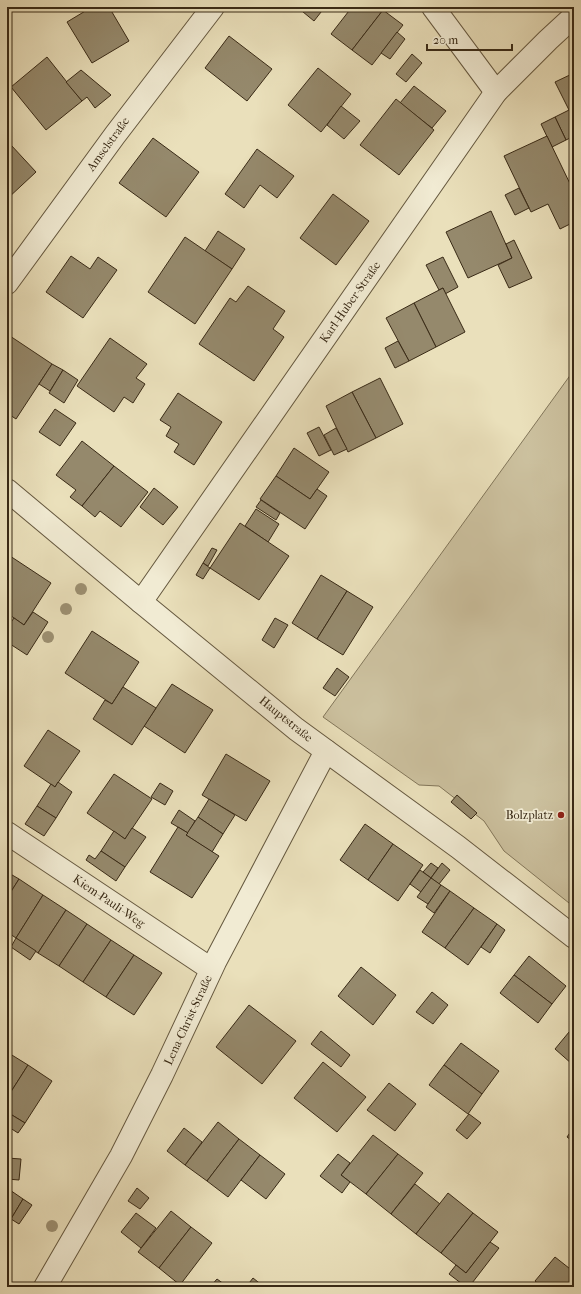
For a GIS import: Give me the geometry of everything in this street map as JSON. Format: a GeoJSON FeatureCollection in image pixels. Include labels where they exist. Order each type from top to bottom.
{"type":"FeatureCollection","features":[{"type":"Feature","properties":{"kind":"street","name":"Amselstraße"},"geometry":{"type":"LineString","coordinates":[[7,283],[115,135],[212,7]]}},
{"type":"Feature","properties":{"kind":"street"},"geometry":{"type":"LineString","coordinates":[[434,7],[496,92]]}},
{"type":"Feature","properties":{"kind":"street","name":"Karl-Huber-Straße"},"geometry":{"type":"LineString","coordinates":[[141,602],[496,92],[574,16]]}},
{"type":"Feature","properties":{"kind":"street","name":"Hauptstraße"},"geometry":{"type":"LineString","coordinates":[[7,490],[290,724],[458,847],[574,937]]}},
{"type":"Feature","properties":{"kind":"street","name":"Lena-Christ-Straße"},"geometry":{"type":"LineString","coordinates":[[45,1287],[121,1156],[162,1075],[212,969],[326,751]]}},
{"type":"Feature","properties":{"kind":"street","name":"Kiem-Pauli-Weg"},"geometry":{"type":"LineString","coordinates":[[7,833],[212,969]]}},
{"type":"Feature","properties":{"kind":"shaded area"},"geometry":{"type":"Polygon","coordinates":[[[574,370],[574,907],[504,851],[484,821],[439,786],[419,785],[323,717],[574,370]]]}},
{"type":"Feature","properties":{"kind":"building"},"geometry":{"type":"Polygon","coordinates":[[[92,7],[109,7],[129,41],[92,63],[67,22],[92,7]]]}},
{"type":"Feature","properties":{"kind":"building"},"geometry":{"type":"Polygon","coordinates":[[[297,7],[325,7],[314,21],[297,7]]]}},
{"type":"Feature","properties":{"kind":"building"},"geometry":{"type":"Polygon","coordinates":[[[352,7],[379,7],[383,10],[352,50],[331,34],[352,7]]]}},
{"type":"Feature","properties":{"kind":"building"},"geometry":{"type":"Polygon","coordinates":[[[383,10],[403,25],[372,65],[352,50],[383,10]]]}},
{"type":"Feature","properties":{"kind":"building"},"geometry":{"type":"Polygon","coordinates":[[[397,32],[405,39],[390,59],[381,53],[397,32]]]}},
{"type":"Feature","properties":{"kind":"building"},"geometry":{"type":"Polygon","coordinates":[[[229,36],[272,69],[247,101],[205,68],[229,36]]]}},
{"type":"Feature","properties":{"kind":"building"},"geometry":{"type":"Polygon","coordinates":[[[412,54],[422,63],[406,82],[396,74],[412,54]]]}},
{"type":"Feature","properties":{"kind":"building"},"geometry":{"type":"Polygon","coordinates":[[[47,57],[82,101],[46,130],[11,87],[47,57]]]}},
{"type":"Feature","properties":{"kind":"building"},"geometry":{"type":"Polygon","coordinates":[[[318,68],[351,94],[321,132],[288,105],[318,68]]]}},
{"type":"Feature","properties":{"kind":"building"},"geometry":{"type":"Polygon","coordinates":[[[81,70],[111,95],[95,108],[87,97],[82,101],[66,82],[81,70]]]}},
{"type":"Feature","properties":{"kind":"building"},"geometry":{"type":"Polygon","coordinates":[[[574,73],[574,120],[555,82],[574,73]]]}},
{"type":"Feature","properties":{"kind":"building"},"geometry":{"type":"Polygon","coordinates":[[[414,86],[446,111],[432,128],[400,103],[414,86]]]}},
{"type":"Feature","properties":{"kind":"building"},"geometry":{"type":"Polygon","coordinates":[[[396,99],[434,130],[399,175],[360,145],[396,99]]]}},
{"type":"Feature","properties":{"kind":"building"},"geometry":{"type":"Polygon","coordinates":[[[341,106],[360,121],[344,139],[327,125],[341,106]]]}},
{"type":"Feature","properties":{"kind":"building"},"geometry":{"type":"Polygon","coordinates":[[[569,110],[574,120],[574,136],[566,140],[555,117],[569,110]]]}},
{"type":"Feature","properties":{"kind":"building"},"geometry":{"type":"Polygon","coordinates":[[[555,117],[566,140],[552,147],[541,124],[555,117]]]}},
{"type":"Feature","properties":{"kind":"building"},"geometry":{"type":"Polygon","coordinates":[[[547,136],[574,192],[574,222],[560,229],[548,204],[531,212],[504,156],[547,136]]]}},
{"type":"Feature","properties":{"kind":"building"},"geometry":{"type":"Polygon","coordinates":[[[153,138],[199,172],[166,217],[119,183],[153,138]]]}},
{"type":"Feature","properties":{"kind":"building"},"geometry":{"type":"Polygon","coordinates":[[[11,145],[36,172],[7,199],[7,149],[11,145]]]}},
{"type":"Feature","properties":{"kind":"building"},"geometry":{"type":"Polygon","coordinates":[[[257,149],[294,176],[277,198],[260,185],[244,208],[225,194],[257,149]]]}},
{"type":"Feature","properties":{"kind":"building"},"geometry":{"type":"Polygon","coordinates":[[[519,188],[529,208],[515,215],[505,195],[519,188]]]}},
{"type":"Feature","properties":{"kind":"building"},"geometry":{"type":"Polygon","coordinates":[[[333,194],[369,221],[336,265],[300,238],[333,194]]]}},
{"type":"Feature","properties":{"kind":"building"},"geometry":{"type":"Polygon","coordinates":[[[491,211],[512,258],[468,278],[446,232],[491,211]]]}},
{"type":"Feature","properties":{"kind":"building"},"geometry":{"type":"Polygon","coordinates":[[[218,231],[245,249],[232,269],[205,251],[218,231]]]}},
{"type":"Feature","properties":{"kind":"building"},"geometry":{"type":"Polygon","coordinates":[[[185,237],[232,269],[195,324],[148,292],[185,237]]]}},
{"type":"Feature","properties":{"kind":"building"},"geometry":{"type":"Polygon","coordinates":[[[514,240],[532,278],[509,288],[498,265],[512,258],[506,244],[514,240]]]}},
{"type":"Feature","properties":{"kind":"building"},"geometry":{"type":"Polygon","coordinates":[[[71,256],[90,269],[98,257],[117,270],[83,318],[46,292],[71,256]]]}},
{"type":"Feature","properties":{"kind":"building"},"geometry":{"type":"Polygon","coordinates":[[[443,257],[458,287],[445,294],[443,288],[439,290],[426,265],[443,257]]]}},
{"type":"Feature","properties":{"kind":"building"},"geometry":{"type":"Polygon","coordinates":[[[248,286],[285,311],[273,329],[284,337],[254,381],[199,344],[230,298],[236,302],[248,286]]]}},
{"type":"Feature","properties":{"kind":"building"},"geometry":{"type":"Polygon","coordinates":[[[443,288],[465,332],[436,347],[414,303],[443,288]]]}},
{"type":"Feature","properties":{"kind":"building"},"geometry":{"type":"Polygon","coordinates":[[[414,303],[436,347],[409,361],[386,318],[414,303]]]}},
{"type":"Feature","properties":{"kind":"building"},"geometry":{"type":"Polygon","coordinates":[[[7,334],[52,364],[16,419],[7,413],[7,334]]]}},
{"type":"Feature","properties":{"kind":"building"},"geometry":{"type":"Polygon","coordinates":[[[110,338],[147,364],[136,378],[145,384],[133,403],[124,397],[114,412],[77,386],[110,338]]]}},
{"type":"Feature","properties":{"kind":"building"},"geometry":{"type":"Polygon","coordinates":[[[398,341],[409,361],[395,368],[385,348],[398,341]]]}},
{"type":"Feature","properties":{"kind":"building"},"geometry":{"type":"Polygon","coordinates":[[[52,364],[63,370],[50,391],[39,384],[52,364]]]}},
{"type":"Feature","properties":{"kind":"building"},"geometry":{"type":"Polygon","coordinates":[[[63,370],[78,380],[64,403],[49,393],[63,370]]]}},
{"type":"Feature","properties":{"kind":"building"},"geometry":{"type":"Polygon","coordinates":[[[380,378],[403,424],[376,438],[352,392],[380,378]]]}},
{"type":"Feature","properties":{"kind":"building"},"geometry":{"type":"Polygon","coordinates":[[[352,392],[376,438],[348,452],[326,406],[352,392]]]}},
{"type":"Feature","properties":{"kind":"building"},"geometry":{"type":"Polygon","coordinates":[[[178,393],[222,422],[194,465],[174,452],[179,444],[166,436],[171,427],[160,420],[178,393]]]}},
{"type":"Feature","properties":{"kind":"building"},"geometry":{"type":"Polygon","coordinates":[[[55,409],[76,423],[60,446],[39,432],[55,409]]]}},
{"type":"Feature","properties":{"kind":"building"},"geometry":{"type":"Polygon","coordinates":[[[319,427],[331,450],[319,456],[307,433],[319,427]]]}},
{"type":"Feature","properties":{"kind":"building"},"geometry":{"type":"Polygon","coordinates":[[[336,428],[347,449],[334,455],[324,435],[336,428]]]}},
{"type":"Feature","properties":{"kind":"building"},"geometry":{"type":"Polygon","coordinates":[[[82,441],[114,466],[82,506],[70,497],[76,490],[56,475],[82,441]]]}},
{"type":"Feature","properties":{"kind":"building"},"geometry":{"type":"Polygon","coordinates":[[[294,448],[329,472],[310,499],[276,476],[294,448]]]}},
{"type":"Feature","properties":{"kind":"building"},"geometry":{"type":"Polygon","coordinates":[[[114,466],[148,492],[121,527],[100,511],[95,517],[82,506],[114,466]]]}},
{"type":"Feature","properties":{"kind":"building"},"geometry":{"type":"Polygon","coordinates":[[[276,476],[310,499],[317,489],[327,496],[305,529],[260,499],[276,476]]]}},
{"type":"Feature","properties":{"kind":"building"},"geometry":{"type":"Polygon","coordinates":[[[154,488],[178,507],[163,525],[140,507],[154,488]]]}},
{"type":"Feature","properties":{"kind":"building"},"geometry":{"type":"Polygon","coordinates":[[[261,500],[280,513],[276,520],[256,507],[261,500]]]}},
{"type":"Feature","properties":{"kind":"building"},"geometry":{"type":"Polygon","coordinates":[[[256,509],[279,524],[268,542],[245,526],[256,509]]]}},
{"type":"Feature","properties":{"kind":"building"},"geometry":{"type":"Polygon","coordinates":[[[240,523],[289,556],[259,600],[210,568],[240,523]]]}},
{"type":"Feature","properties":{"kind":"building"},"geometry":{"type":"Polygon","coordinates":[[[212,548],[217,550],[208,566],[203,563],[212,548]]]}},
{"type":"Feature","properties":{"kind":"building"},"geometry":{"type":"Polygon","coordinates":[[[7,554],[51,583],[24,625],[7,613],[7,554]]]}},
{"type":"Feature","properties":{"kind":"building"},"geometry":{"type":"Polygon","coordinates":[[[203,563],[210,568],[203,579],[196,575],[203,563]]]}},
{"type":"Feature","properties":{"kind":"building"},"geometry":{"type":"Polygon","coordinates":[[[321,575],[347,591],[317,639],[292,623],[321,575]]]}},
{"type":"Feature","properties":{"kind":"building"},"geometry":{"type":"Polygon","coordinates":[[[347,591],[373,607],[343,655],[317,639],[347,591]]]}},
{"type":"Feature","properties":{"kind":"building"},"geometry":{"type":"Polygon","coordinates":[[[33,612],[48,622],[27,655],[7,642],[7,628],[14,618],[24,625],[33,612]]]}},
{"type":"Feature","properties":{"kind":"building"},"geometry":{"type":"Polygon","coordinates":[[[275,618],[288,625],[274,648],[262,640],[275,618]]]}},
{"type":"Feature","properties":{"kind":"building"},"geometry":{"type":"Polygon","coordinates":[[[92,631],[139,662],[112,704],[65,673],[92,631]]]}},
{"type":"Feature","properties":{"kind":"building"},"geometry":{"type":"Polygon","coordinates":[[[337,668],[349,677],[335,696],[323,688],[337,668]]]}},
{"type":"Feature","properties":{"kind":"building"},"geometry":{"type":"Polygon","coordinates":[[[172,684],[213,710],[185,753],[144,726],[172,684]]]}},
{"type":"Feature","properties":{"kind":"building"},"geometry":{"type":"Polygon","coordinates":[[[123,687],[156,708],[132,745],[93,719],[105,700],[112,704],[123,687]]]}},
{"type":"Feature","properties":{"kind":"building"},"geometry":{"type":"Polygon","coordinates":[[[48,730],[80,751],[55,787],[24,766],[48,730]]]}},
{"type":"Feature","properties":{"kind":"building"},"geometry":{"type":"Polygon","coordinates":[[[226,754],[270,781],[246,821],[202,795],[226,754]]]}},
{"type":"Feature","properties":{"kind":"building"},"geometry":{"type":"Polygon","coordinates":[[[114,774],[152,799],[125,839],[87,813],[114,774]]]}},
{"type":"Feature","properties":{"kind":"building"},"geometry":{"type":"Polygon","coordinates":[[[58,782],[72,792],[56,818],[37,806],[51,784],[55,787],[58,782]]]}},
{"type":"Feature","properties":{"kind":"building"},"geometry":{"type":"Polygon","coordinates":[[[160,783],[173,791],[165,805],[151,797],[160,783]]]}},
{"type":"Feature","properties":{"kind":"building"},"geometry":{"type":"Polygon","coordinates":[[[457,795],[477,813],[471,819],[451,802],[457,795]]]}},
{"type":"Feature","properties":{"kind":"building"},"geometry":{"type":"Polygon","coordinates":[[[209,799],[235,815],[223,834],[198,817],[209,799]]]}},
{"type":"Feature","properties":{"kind":"building"},"geometry":{"type":"Polygon","coordinates":[[[37,806],[56,818],[44,836],[25,824],[37,806]]]}},
{"type":"Feature","properties":{"kind":"building"},"geometry":{"type":"Polygon","coordinates":[[[179,810],[195,821],[188,833],[171,823],[179,810]]]}},
{"type":"Feature","properties":{"kind":"building"},"geometry":{"type":"Polygon","coordinates":[[[198,817],[223,834],[212,852],[186,835],[198,817]]]}},
{"type":"Feature","properties":{"kind":"building"},"geometry":{"type":"Polygon","coordinates":[[[365,824],[393,844],[368,880],[340,860],[365,824]]]}},
{"type":"Feature","properties":{"kind":"building"},"geometry":{"type":"Polygon","coordinates":[[[178,827],[188,833],[186,835],[219,856],[192,898],[150,872],[178,827]]]}},
{"type":"Feature","properties":{"kind":"building"},"geometry":{"type":"Polygon","coordinates":[[[132,828],[146,837],[125,867],[101,851],[114,831],[125,839],[132,828]]]}},
{"type":"Feature","properties":{"kind":"building"},"geometry":{"type":"Polygon","coordinates":[[[393,844],[423,865],[398,901],[368,880],[393,844]]]}},
{"type":"Feature","properties":{"kind":"building"},"geometry":{"type":"Polygon","coordinates":[[[101,851],[125,867],[116,881],[86,860],[89,855],[95,859],[101,851]]]}},
{"type":"Feature","properties":{"kind":"building"},"geometry":{"type":"Polygon","coordinates":[[[431,863],[438,868],[431,878],[423,872],[431,863]]]}},
{"type":"Feature","properties":{"kind":"building"},"geometry":{"type":"Polygon","coordinates":[[[442,863],[450,870],[439,884],[431,878],[442,863]]]}},
{"type":"Feature","properties":{"kind":"building"},"geometry":{"type":"Polygon","coordinates":[[[420,870],[431,878],[421,892],[410,884],[420,870]]]}},
{"type":"Feature","properties":{"kind":"building"},"geometry":{"type":"Polygon","coordinates":[[[7,872],[19,879],[7,898],[7,872]]]}},
{"type":"Feature","properties":{"kind":"building"},"geometry":{"type":"Polygon","coordinates":[[[431,878],[441,885],[428,904],[417,897],[431,878]]]}},
{"type":"Feature","properties":{"kind":"building"},"geometry":{"type":"Polygon","coordinates":[[[19,879],[43,895],[16,938],[7,932],[7,898],[19,879]]]}},
{"type":"Feature","properties":{"kind":"building"},"geometry":{"type":"Polygon","coordinates":[[[441,885],[450,891],[434,913],[426,907],[441,885]]]}},
{"type":"Feature","properties":{"kind":"building"},"geometry":{"type":"Polygon","coordinates":[[[450,891],[474,908],[445,948],[422,932],[450,891]]]}},
{"type":"Feature","properties":{"kind":"building"},"geometry":{"type":"Polygon","coordinates":[[[43,895],[66,910],[38,953],[16,938],[43,895]]]}},
{"type":"Feature","properties":{"kind":"building"},"geometry":{"type":"Polygon","coordinates":[[[474,908],[497,924],[468,965],[445,948],[474,908]]]}},
{"type":"Feature","properties":{"kind":"building"},"geometry":{"type":"Polygon","coordinates":[[[66,910],[87,924],[59,966],[38,953],[66,910]]]}},
{"type":"Feature","properties":{"kind":"building"},"geometry":{"type":"Polygon","coordinates":[[[87,924],[111,940],[83,982],[59,966],[87,924]]]}},
{"type":"Feature","properties":{"kind":"building"},"geometry":{"type":"Polygon","coordinates":[[[497,924],[505,930],[490,953],[481,947],[497,924]]]}},
{"type":"Feature","properties":{"kind":"building"},"geometry":{"type":"Polygon","coordinates":[[[16,938],[36,951],[30,960],[11,947],[16,938]]]}},
{"type":"Feature","properties":{"kind":"building"},"geometry":{"type":"Polygon","coordinates":[[[111,940],[134,955],[106,997],[83,982],[111,940]]]}},
{"type":"Feature","properties":{"kind":"building"},"geometry":{"type":"Polygon","coordinates":[[[134,955],[162,973],[134,1015],[106,997],[134,955]]]}},
{"type":"Feature","properties":{"kind":"building"},"geometry":{"type":"Polygon","coordinates":[[[529,956],[566,986],[552,1004],[514,975],[529,956]]]}},
{"type":"Feature","properties":{"kind":"building"},"geometry":{"type":"Polygon","coordinates":[[[361,967],[396,995],[373,1025],[338,996],[361,967]]]}},
{"type":"Feature","properties":{"kind":"building"},"geometry":{"type":"Polygon","coordinates":[[[514,975],[552,1004],[538,1023],[500,993],[514,975]]]}},
{"type":"Feature","properties":{"kind":"building"},"geometry":{"type":"Polygon","coordinates":[[[432,992],[448,1005],[433,1024],[416,1012],[432,992]]]}},
{"type":"Feature","properties":{"kind":"building"},"geometry":{"type":"Polygon","coordinates":[[[249,1005],[296,1041],[262,1084],[216,1047],[249,1005]]]}},
{"type":"Feature","properties":{"kind":"building"},"geometry":{"type":"Polygon","coordinates":[[[574,1026],[574,1061],[572,1064],[555,1049],[574,1026]]]}},
{"type":"Feature","properties":{"kind":"building"},"geometry":{"type":"Polygon","coordinates":[[[321,1031],[350,1055],[341,1067],[311,1044],[321,1031]]]}},
{"type":"Feature","properties":{"kind":"building"},"geometry":{"type":"Polygon","coordinates":[[[461,1043],[499,1071],[482,1094],[444,1065],[461,1043]]]}},
{"type":"Feature","properties":{"kind":"building"},"geometry":{"type":"Polygon","coordinates":[[[7,1052],[28,1065],[7,1098],[7,1052]]]}},
{"type":"Feature","properties":{"kind":"building"},"geometry":{"type":"Polygon","coordinates":[[[323,1062],[366,1097],[337,1132],[294,1098],[323,1062]]]}},
{"type":"Feature","properties":{"kind":"building"},"geometry":{"type":"Polygon","coordinates":[[[28,1065],[52,1081],[25,1123],[7,1112],[7,1098],[28,1065]]]}},
{"type":"Feature","properties":{"kind":"building"},"geometry":{"type":"Polygon","coordinates":[[[444,1065],[482,1094],[468,1114],[429,1085],[444,1065]]]}},
{"type":"Feature","properties":{"kind":"building"},"geometry":{"type":"Polygon","coordinates":[[[389,1083],[416,1104],[395,1131],[367,1110],[389,1083]]]}},
{"type":"Feature","properties":{"kind":"building"},"geometry":{"type":"Polygon","coordinates":[[[7,1112],[25,1123],[18,1133],[7,1126],[7,1112]]]}},
{"type":"Feature","properties":{"kind":"building"},"geometry":{"type":"Polygon","coordinates":[[[469,1114],[481,1123],[467,1139],[456,1130],[469,1114]]]}},
{"type":"Feature","properties":{"kind":"building"},"geometry":{"type":"Polygon","coordinates":[[[218,1122],[239,1139],[207,1181],[185,1165],[218,1122]]]}},
{"type":"Feature","properties":{"kind":"building"},"geometry":{"type":"Polygon","coordinates":[[[574,1127],[574,1142],[567,1137],[574,1127]]]}},
{"type":"Feature","properties":{"kind":"building"},"geometry":{"type":"Polygon","coordinates":[[[184,1128],[202,1142],[185,1165],[167,1151],[184,1128]]]}},
{"type":"Feature","properties":{"kind":"building"},"geometry":{"type":"Polygon","coordinates":[[[373,1135],[398,1154],[366,1194],[341,1175],[373,1135]]]}},
{"type":"Feature","properties":{"kind":"building"},"geometry":{"type":"Polygon","coordinates":[[[239,1139],[260,1155],[228,1197],[207,1181],[239,1139]]]}},
{"type":"Feature","properties":{"kind":"building"},"geometry":{"type":"Polygon","coordinates":[[[338,1154],[350,1163],[341,1175],[350,1182],[342,1193],[320,1176],[338,1154]]]}},
{"type":"Feature","properties":{"kind":"building"},"geometry":{"type":"Polygon","coordinates":[[[398,1154],[423,1173],[391,1214],[366,1194],[398,1154]]]}},
{"type":"Feature","properties":{"kind":"building"},"geometry":{"type":"Polygon","coordinates":[[[260,1155],[285,1174],[266,1199],[241,1180],[260,1155]]]}},
{"type":"Feature","properties":{"kind":"building"},"geometry":{"type":"Polygon","coordinates":[[[7,1158],[21,1159],[19,1180],[7,1179],[7,1158]]]}},
{"type":"Feature","properties":{"kind":"building"},"geometry":{"type":"Polygon","coordinates":[[[415,1184],[440,1204],[416,1234],[391,1214],[415,1184]]]}},
{"type":"Feature","properties":{"kind":"building"},"geometry":{"type":"Polygon","coordinates":[[[7,1188],[23,1199],[11,1219],[7,1216],[7,1188]]]}},
{"type":"Feature","properties":{"kind":"building"},"geometry":{"type":"Polygon","coordinates":[[[137,1188],[149,1198],[140,1209],[128,1201],[137,1188]]]}},
{"type":"Feature","properties":{"kind":"building"},"geometry":{"type":"Polygon","coordinates":[[[448,1193],[473,1213],[441,1253],[416,1234],[448,1193]]]}},
{"type":"Feature","properties":{"kind":"building"},"geometry":{"type":"Polygon","coordinates":[[[23,1199],[32,1205],[19,1224],[11,1219],[23,1199]]]}},
{"type":"Feature","properties":{"kind":"building"},"geometry":{"type":"Polygon","coordinates":[[[171,1211],[191,1227],[159,1268],[138,1252],[171,1211]]]}},
{"type":"Feature","properties":{"kind":"building"},"geometry":{"type":"Polygon","coordinates":[[[136,1213],[156,1228],[141,1248],[121,1232],[136,1213]]]}},
{"type":"Feature","properties":{"kind":"building"},"geometry":{"type":"Polygon","coordinates":[[[473,1213],[498,1232],[466,1273],[441,1253],[473,1213]]]}},
{"type":"Feature","properties":{"kind":"building"},"geometry":{"type":"Polygon","coordinates":[[[191,1227],[212,1243],[180,1285],[159,1268],[191,1227]]]}},
{"type":"Feature","properties":{"kind":"building"},"geometry":{"type":"Polygon","coordinates":[[[490,1242],[499,1248],[469,1287],[466,1287],[449,1274],[456,1265],[466,1273],[490,1242]]]}},
{"type":"Feature","properties":{"kind":"building"},"geometry":{"type":"Polygon","coordinates":[[[555,1257],[574,1272],[574,1287],[542,1287],[535,1281],[555,1257]]]}},
{"type":"Feature","properties":{"kind":"building"},"geometry":{"type":"Polygon","coordinates":[[[253,1278],[263,1286],[264,1287],[246,1287],[253,1278]]]}},
{"type":"Feature","properties":{"kind":"building"},"geometry":{"type":"Polygon","coordinates":[[[217,1279],[228,1287],[210,1287],[217,1279]]]}},
{"type":"Feature","properties":{"kind":"place","name":"Bolzplatz"},"geometry":{"type":"Point","coordinates":[561,815]}}]}
